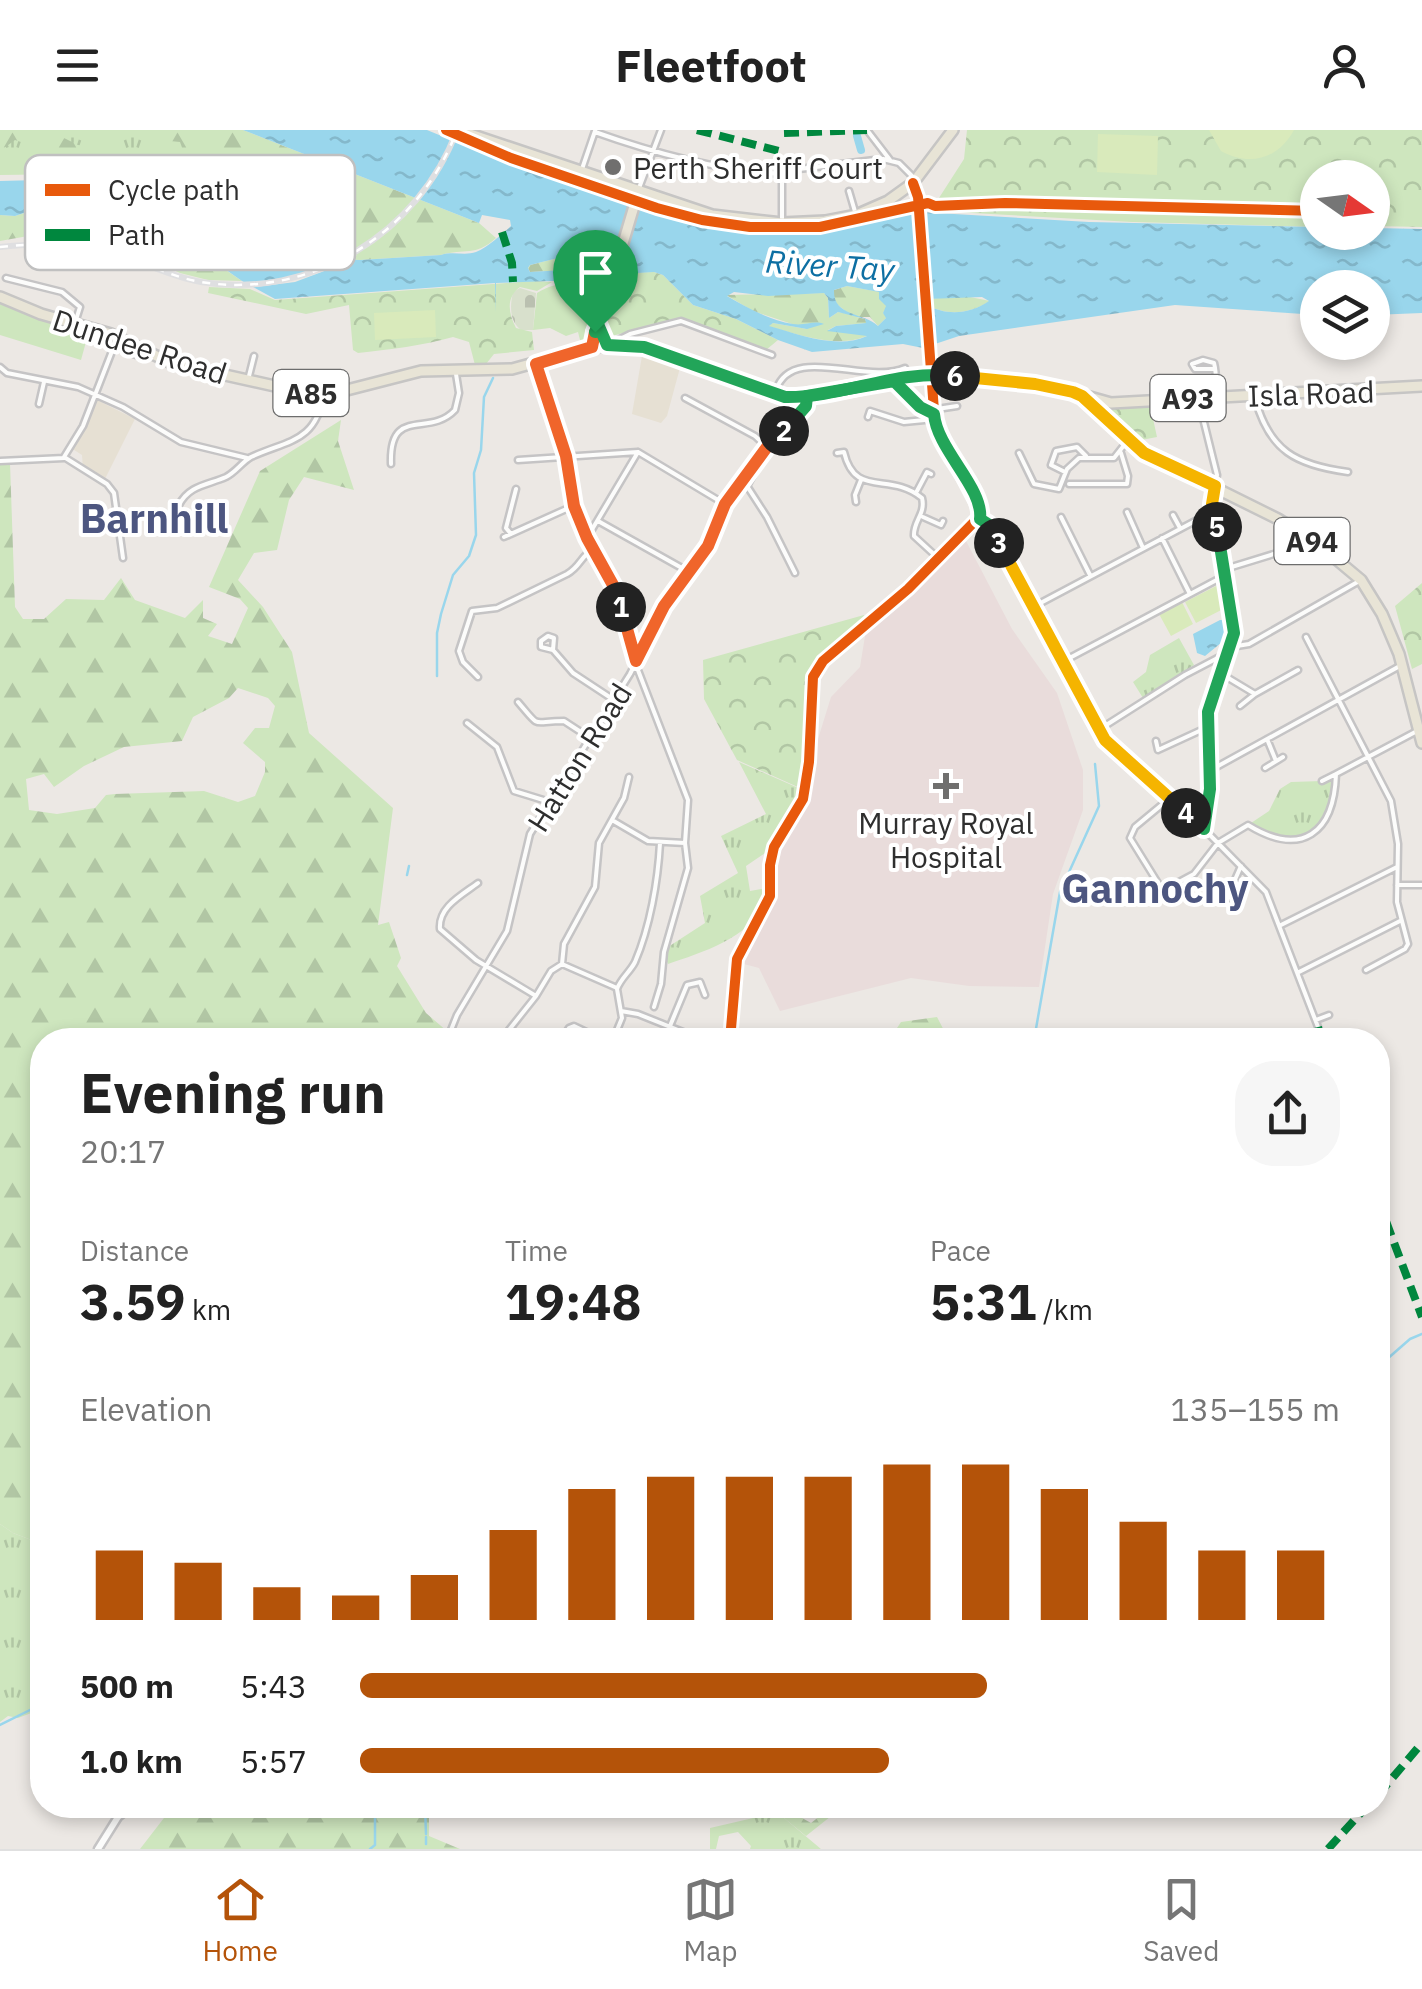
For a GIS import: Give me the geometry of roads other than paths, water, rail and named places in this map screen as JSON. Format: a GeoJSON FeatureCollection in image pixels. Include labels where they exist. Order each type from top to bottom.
{"type":"FeatureCollection","features":[{"type":"Feature","properties":{"kind":"main road"},"geometry":{"type":"LineString","coordinates":[[458,130],[637,196],[712,215],[782,223],[856,215],[888,201],[914,183],[950,131]]}},
{"type":"Feature","properties":{"kind":"main road"},"geometry":{"type":"LineString","coordinates":[[914,183],[932,374]]}},
{"type":"Feature","properties":{"kind":"main road"},"geometry":{"type":"LineString","coordinates":[[592,347],[637,196]]}},
{"type":"Feature","properties":{"kind":"main road","name":"Dundee Road"},"geometry":{"type":"LineString","coordinates":[[0,297],[111,334],[186,368],[324,393],[422,371],[495,371],[610,345],[644,347],[775,394],[807,396]]}},
{"type":"Feature","properties":{"kind":"main road"},"geometry":{"type":"LineString","coordinates":[[598,324],[610,345]]}},
{"type":"Feature","properties":{"kind":"main road","name":"A85"},"geometry":{"type":"LineString","coordinates":[[807,396],[932,374]]}},
{"type":"Feature","properties":{"kind":"main road","name":"A93"},"geometry":{"type":"LineString","coordinates":[[932,374],[1047,386],[1082,396]]}},
{"type":"Feature","properties":{"kind":"main road","name":"Isla Road"},"geometry":{"type":"LineString","coordinates":[[1082,396],[1111,403],[1422,386]]}},
{"type":"Feature","properties":{"kind":"main road","name":"A94"},"geometry":{"type":"LineString","coordinates":[[1082,396],[1144,453],[1215,486],[1307,537],[1362,580],[1386,622],[1402,665],[1422,743]]}},
{"type":"Feature","properties":{"kind":"street"},"geometry":{"type":"LineString","coordinates":[[637,196],[660,130]]}},
{"type":"Feature","properties":{"kind":"street"},"geometry":{"type":"LineString","coordinates":[[867,130],[890,160],[910,171],[914,183]]}},
{"type":"Feature","properties":{"kind":"street"},"geometry":{"type":"LineString","coordinates":[[580,174],[595,131],[654,152],[746,171],[782,173],[890,160]]}},
{"type":"Feature","properties":{"kind":"street"},"geometry":{"type":"LineString","coordinates":[[782,173],[782,223]]}},
{"type":"Feature","properties":{"kind":"street"},"geometry":{"type":"LineString","coordinates":[[849,191],[856,215]]}},
{"type":"Feature","properties":{"kind":"street"},"geometry":{"type":"LineString","coordinates":[[6,278],[70,295],[80,307],[76,323]]}},
{"type":"Feature","properties":{"kind":"street"},"geometry":{"type":"LineString","coordinates":[[610,345],[624,336],[681,321],[772,355]]}},
{"type":"Feature","properties":{"kind":"street"},"geometry":{"type":"LineString","coordinates":[[64,458],[82,426],[114,346],[136,356],[145,352]]}},
{"type":"Feature","properties":{"kind":"street"},"geometry":{"type":"LineString","coordinates":[[248,381],[254,356]]}},
{"type":"Feature","properties":{"kind":"street"},"geometry":{"type":"LineString","coordinates":[[536,364],[566,458],[574,506],[618,594],[636,661],[686,790],[686,881],[664,952],[654,1008]]}},
{"type":"Feature","properties":{"kind":"street"},"geometry":{"type":"LineString","coordinates":[[775,394],[779,381],[797,368],[818,366],[873,375],[906,368]]}},
{"type":"Feature","properties":{"kind":"street"},"geometry":{"type":"LineString","coordinates":[[0,367],[7,374],[78,387],[124,407],[181,442],[247,458],[276,450],[305,433],[317,416],[324,393]]}},
{"type":"Feature","properties":{"kind":"street"},"geometry":{"type":"LineString","coordinates":[[1215,369],[1216,396]]}},
{"type":"Feature","properties":{"kind":"street"},"geometry":{"type":"LineString","coordinates":[[390,464],[393,440],[403,428],[412,423],[440,421],[455,410],[456,370]]}},
{"type":"Feature","properties":{"kind":"street"},"geometry":{"type":"LineString","coordinates":[[731,1028],[736,959],[770,896],[774,847],[803,799],[813,676],[823,661],[980,519],[981,510],[938,431],[932,374]]}},
{"type":"Feature","properties":{"kind":"street"},"geometry":{"type":"LineString","coordinates":[[894,381],[920,407],[934,414]]}},
{"type":"Feature","properties":{"kind":"street"},"geometry":{"type":"LineString","coordinates":[[40,404],[44,382]]}},
{"type":"Feature","properties":{"kind":"street"},"geometry":{"type":"LineString","coordinates":[[1254,395],[1266,428],[1291,457],[1348,472]]}},
{"type":"Feature","properties":{"kind":"street"},"geometry":{"type":"LineString","coordinates":[[795,573],[767,517],[746,486],[769,445],[806,406],[807,396]]}},
{"type":"Feature","properties":{"kind":"street"},"geometry":{"type":"LineString","coordinates":[[685,398],[769,445]]}},
{"type":"Feature","properties":{"kind":"street"},"geometry":{"type":"LineString","coordinates":[[1198,398],[1217,474],[1214,511],[1234,633],[1212,694],[1208,727],[1210,806],[1204,829]]}},
{"type":"Feature","properties":{"kind":"street"},"geometry":{"type":"LineString","coordinates":[[868,417],[870,412],[904,422],[952,408]]}},
{"type":"Feature","properties":{"kind":"street"},"geometry":{"type":"LineString","coordinates":[[1019,453],[1036,486],[1061,488],[1072,462],[1086,456],[1112,458],[1129,440]]}},
{"type":"Feature","properties":{"kind":"street","name":"Hatton Road"},"geometry":{"type":"LineString","coordinates":[[452,1028],[512,916],[525,846],[614,700],[664,606],[708,546],[725,504],[769,445]]}},
{"type":"Feature","properties":{"kind":"street"},"geometry":{"type":"LineString","coordinates":[[1065,472],[1051,465],[1056,451],[1077,447],[1086,456]]}},
{"type":"Feature","properties":{"kind":"street"},"geometry":{"type":"LineString","coordinates":[[587,538],[638,452]]}},
{"type":"Feature","properties":{"kind":"street"},"geometry":{"type":"LineString","coordinates":[[518,460],[638,452],[725,504]]}},
{"type":"Feature","properties":{"kind":"street"},"geometry":{"type":"LineString","coordinates":[[837,453],[844,452],[848,471],[861,480],[916,492],[924,504],[914,536],[939,559]]}},
{"type":"Feature","properties":{"kind":"street"},"geometry":{"type":"LineString","coordinates":[[1069,484],[1127,484],[1121,452]]}},
{"type":"Feature","properties":{"kind":"street"},"geometry":{"type":"LineString","coordinates":[[0,461],[64,458],[107,484],[114,493],[124,558]]}},
{"type":"Feature","properties":{"kind":"street"},"geometry":{"type":"LineString","coordinates":[[180,505],[194,488],[229,476],[247,458]]}},
{"type":"Feature","properties":{"kind":"street"},"geometry":{"type":"LineString","coordinates":[[916,492],[927,472],[931,474]]}},
{"type":"Feature","properties":{"kind":"street"},"geometry":{"type":"LineString","coordinates":[[856,502],[861,480]]}},
{"type":"Feature","properties":{"kind":"street"},"geometry":{"type":"LineString","coordinates":[[512,534],[506,528],[516,489]]}},
{"type":"Feature","properties":{"kind":"street"},"geometry":{"type":"LineString","coordinates":[[504,538],[574,506]]}},
{"type":"Feature","properties":{"kind":"street"},"geometry":{"type":"LineString","coordinates":[[1034,607],[1214,511]]}},
{"type":"Feature","properties":{"kind":"street"},"geometry":{"type":"LineString","coordinates":[[1127,512],[1143,548]]}},
{"type":"Feature","properties":{"kind":"street"},"geometry":{"type":"LineString","coordinates":[[921,516],[941,525],[943,520]]}},
{"type":"Feature","properties":{"kind":"street"},"geometry":{"type":"LineString","coordinates":[[1061,516],[1091,576]]}},
{"type":"Feature","properties":{"kind":"street"},"geometry":{"type":"LineString","coordinates":[[1173,516],[1180,528]]}},
{"type":"Feature","properties":{"kind":"street"},"geometry":{"type":"LineString","coordinates":[[980,519],[991,528],[1113,749],[1204,829],[1266,892],[1317,1024],[1329,1015]]}},
{"type":"Feature","properties":{"kind":"street"},"geometry":{"type":"LineString","coordinates":[[598,521],[689,572]]}},
{"type":"Feature","properties":{"kind":"street"},"geometry":{"type":"LineString","coordinates":[[1162,538],[1190,593]]}},
{"type":"Feature","properties":{"kind":"street"},"geometry":{"type":"LineString","coordinates":[[478,677],[458,651],[472,611],[497,608],[577,569],[584,554],[593,549]]}},
{"type":"Feature","properties":{"kind":"street"},"geometry":{"type":"LineString","coordinates":[[1062,662],[1225,572],[1276,554]]}},
{"type":"Feature","properties":{"kind":"street"},"geometry":{"type":"LineString","coordinates":[[1100,729],[1230,649],[1250,644],[1362,580]]}},
{"type":"Feature","properties":{"kind":"street"},"geometry":{"type":"LineString","coordinates":[[1306,638],[1392,801],[1398,844],[1396,884],[1407,947],[1369,968],[1378,975]]}},
{"type":"Feature","properties":{"kind":"street"},"geometry":{"type":"LineString","coordinates":[[553,650],[573,673],[614,700]]}},
{"type":"Feature","properties":{"kind":"street"},"geometry":{"type":"LineString","coordinates":[[1210,771],[1402,665]]}},
{"type":"Feature","properties":{"kind":"street"},"geometry":{"type":"LineString","coordinates":[[1240,706],[1298,670]]}},
{"type":"Feature","properties":{"kind":"street"},"geometry":{"type":"LineString","coordinates":[[1220,674],[1256,694]]}},
{"type":"Feature","properties":{"kind":"street"},"geometry":{"type":"LineString","coordinates":[[518,702],[536,723],[564,721],[590,738]]}},
{"type":"Feature","properties":{"kind":"street"},"geometry":{"type":"LineString","coordinates":[[467,723],[473,734],[497,746],[514,790],[550,802]]}},
{"type":"Feature","properties":{"kind":"street"},"geometry":{"type":"LineString","coordinates":[[1156,741],[1158,750],[1208,727]]}},
{"type":"Feature","properties":{"kind":"street"},"geometry":{"type":"LineString","coordinates":[[1322,781],[1419,730]]}},
{"type":"Feature","properties":{"kind":"street"},"geometry":{"type":"LineString","coordinates":[[1267,739],[1276,761]]}},
{"type":"Feature","properties":{"kind":"street"},"geometry":{"type":"LineString","coordinates":[[1265,768],[1284,757]]}},
{"type":"Feature","properties":{"kind":"street"},"geometry":{"type":"LineString","coordinates":[[1170,798],[1136,827],[1130,838],[1161,888],[1166,889],[1194,874],[1218,843],[1248,825],[1272,837],[1292,841],[1321,828],[1335,803],[1336,774]]}},
{"type":"Feature","properties":{"kind":"street"},"geometry":{"type":"LineString","coordinates":[[562,964],[564,944],[595,888],[598,842],[627,791],[629,778]]}},
{"type":"Feature","properties":{"kind":"street"},"geometry":{"type":"LineString","coordinates":[[612,820],[645,840],[684,842]]}},
{"type":"Feature","properties":{"kind":"street"},"geometry":{"type":"LineString","coordinates":[[619,1028],[622,1021],[617,989],[634,964],[654,886],[660,843]]}},
{"type":"Feature","properties":{"kind":"street"},"geometry":{"type":"LineString","coordinates":[[1234,907],[1230,891],[1242,866]]}},
{"type":"Feature","properties":{"kind":"street"},"geometry":{"type":"LineString","coordinates":[[1281,925],[1398,867]]}},
{"type":"Feature","properties":{"kind":"street"},"geometry":{"type":"LineString","coordinates":[[478,883],[448,906],[439,921],[444,934],[486,967],[536,996]]}},
{"type":"Feature","properties":{"kind":"street"},"geometry":{"type":"LineString","coordinates":[[1396,884],[1422,885]]}},
{"type":"Feature","properties":{"kind":"street"},"geometry":{"type":"LineString","coordinates":[[1299,972],[1400,921]]}},
{"type":"Feature","properties":{"kind":"street"},"geometry":{"type":"LineString","coordinates":[[562,964],[617,989]]}},
{"type":"Feature","properties":{"kind":"street"},"geometry":{"type":"LineString","coordinates":[[509,1028],[551,971],[562,964]]}},
{"type":"Feature","properties":{"kind":"street"},"geometry":{"type":"LineString","coordinates":[[670,1026],[687,985],[700,982],[705,995]]}},
{"type":"Feature","properties":{"kind":"street"},"geometry":{"type":"LineString","coordinates":[[621,1011],[675,1028]]}},
{"type":"Feature","properties":{"kind":"street"},"geometry":{"type":"LineString","coordinates":[[98,1849],[117,1818]]}},
{"type":"Feature","properties":{"kind":"water","name":"River Tay"},"geometry":{"type":"Polygon","coordinates":[[[243,130],[427,130],[485,154],[644,206],[704,222],[780,233],[920,212],[1089,222],[1300,227],[1300,250],[1390,250],[1390,228],[1422,229],[1422,313],[1390,314],[1390,270],[1300,270],[1300,314],[1175,305],[959,336],[923,348],[903,344],[812,352],[693,305],[663,275],[654,272],[583,280],[496,283],[496,312],[495,283],[275,299],[226,270],[355,270],[355,260],[472,253],[511,226],[510,220],[482,215],[479,223],[355,174],[355,155],[306,155],[243,130]],[[558,258],[528,268],[530,272],[598,268],[595,261],[558,258]],[[847,286],[834,290],[838,305],[844,310],[878,326],[886,318],[886,306],[879,299],[879,292],[847,286]],[[734,292],[727,296],[784,322],[824,324],[807,329],[773,323],[769,326],[818,339],[856,340],[867,336],[827,331],[836,326],[866,323],[865,319],[838,312],[829,318],[824,293],[768,296],[734,292]],[[982,297],[927,299],[927,305],[958,312],[989,301],[982,297]]]}},
{"type":"Feature","properties":{"kind":"water"},"geometry":{"type":"Polygon","coordinates":[[[25,180],[25,213],[0,215],[0,181],[25,180]]]}},
{"type":"Feature","properties":{"kind":"water"},"geometry":{"type":"Polygon","coordinates":[[[1227,620],[1227,638],[1205,656],[1197,653],[1193,634],[1227,620]]]}},
{"type":"Feature","properties":{"kind":"waterway"},"geometry":{"type":"LineString","coordinates":[[857,136],[861,150]]}},
{"type":"Feature","properties":{"kind":"waterway"},"geometry":{"type":"LineString","coordinates":[[437,676],[441,614],[453,575],[469,556],[476,535],[474,473],[481,450],[484,397],[493,378]]}},
{"type":"Feature","properties":{"kind":"waterway"},"geometry":{"type":"LineString","coordinates":[[1036,1028],[1060,892],[1099,806],[1095,764]]}},
{"type":"Feature","properties":{"kind":"waterway"},"geometry":{"type":"LineString","coordinates":[[407,875],[409,866]]}},
{"type":"Feature","properties":{"kind":"waterway"},"geometry":{"type":"LineString","coordinates":[[1390,1356],[1422,1334]]}},
{"type":"Feature","properties":{"kind":"waterway"},"geometry":{"type":"LineString","coordinates":[[0,1725],[30,1710]]}},
{"type":"Feature","properties":{"kind":"waterway"},"geometry":{"type":"LineString","coordinates":[[370,1849],[375,1845],[375,1818]]}},
{"type":"Feature","properties":{"kind":"waterway"},"geometry":{"type":"LineString","coordinates":[[425,1818],[426,1834]]}},
{"type":"Feature","properties":{"kind":"waterway"},"geometry":{"type":"LineString","coordinates":[[426,1837],[426,1844]]}},
{"type":"Feature","properties":{"kind":"railway"},"geometry":{"type":"LineString","coordinates":[[355,252],[388,228],[416,200],[440,167],[457,130]]}},
{"type":"Feature","properties":{"kind":"railway"},"geometry":{"type":"LineString","coordinates":[[0,247],[25,245]]}},
{"type":"Feature","properties":{"kind":"railway"},"geometry":{"type":"LineString","coordinates":[[160,270],[201,282],[242,285],[317,270]]}},
{"type":"Feature","properties":{"kind":"place","name":"Perth Sheriff Court"},"geometry":{"type":"Point","coordinates":[613,167]}},
{"type":"Feature","properties":{"kind":"place","name":"Murray Royal Hospital"},"geometry":{"type":"Point","coordinates":[946,786]}},
{"type":"Feature","properties":{"kind":"district","name":"Barnhill"},"geometry":{"type":"Point","coordinates":[154,518]}},
{"type":"Feature","properties":{"kind":"district","name":"Gannochy"},"geometry":{"type":"Point","coordinates":[1155,888]}}]}
